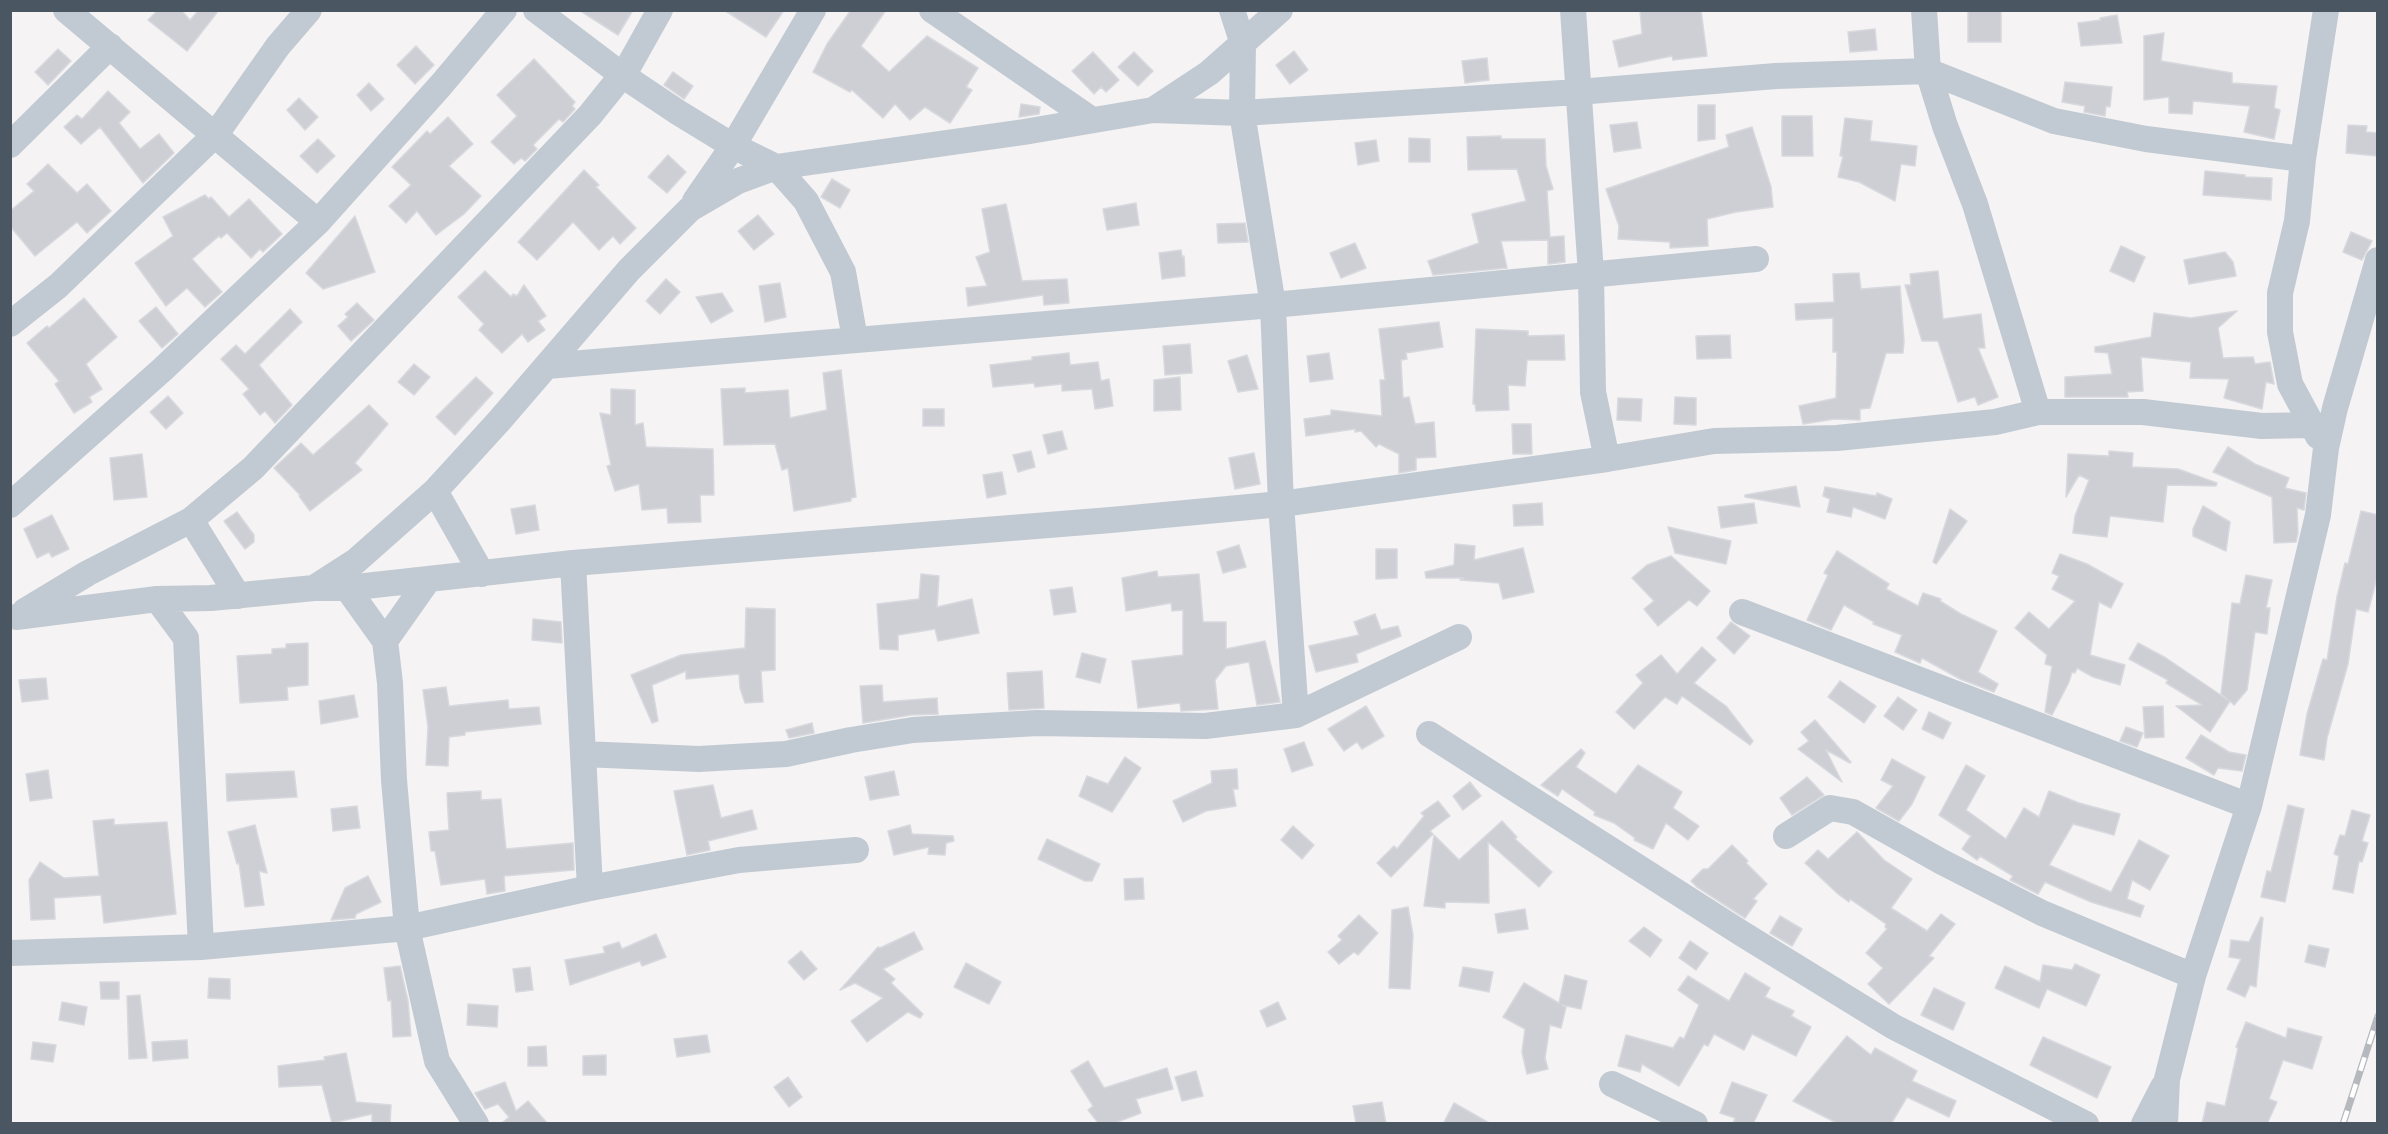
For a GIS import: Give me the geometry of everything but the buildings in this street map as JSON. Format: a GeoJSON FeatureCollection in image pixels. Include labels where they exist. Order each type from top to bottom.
{"type":"FeatureCollection","features":[{"type":"Feature","properties":{"kind":"street"},"geometry":{"type":"LineString","coordinates":[[66,10],[318,222]]}},
{"type":"Feature","properties":{"kind":"street"},"geometry":{"type":"LineString","coordinates":[[10,324],[58,286],[216,134],[278,46],[309,10]]}},
{"type":"Feature","properties":{"kind":"street"},"geometry":{"type":"LineString","coordinates":[[10,505],[163,369],[318,222],[441,85],[504,10]]}},
{"type":"Feature","properties":{"kind":"street"},"geometry":{"type":"LineString","coordinates":[[536,10],[622,75],[733,146],[776,167],[806,201],[843,272],[855,339]]}},
{"type":"Feature","properties":{"kind":"street"},"geometry":{"type":"LineString","coordinates":[[13,617],[88,573],[191,520],[253,468],[590,115],[622,75],[660,10]]}},
{"type":"Feature","properties":{"kind":"street"},"geometry":{"type":"LineString","coordinates":[[314,588],[356,561],[435,491],[547,366],[628,270],[690,209],[733,146],[813,10]]}},
{"type":"Feature","properties":{"kind":"street"},"geometry":{"type":"LineString","coordinates":[[932,10],[1092,120]]}},
{"type":"Feature","properties":{"kind":"street"},"geometry":{"type":"LineString","coordinates":[[1233,10],[1243,44],[1242,113],[1273,305],[1281,504],[1296,715]]}},
{"type":"Feature","properties":{"kind":"street"},"geometry":{"type":"LineString","coordinates":[[1573,10],[1591,274],[1593,393],[1607,459]]}},
{"type":"Feature","properties":{"kind":"street"},"geometry":{"type":"LineString","coordinates":[[1924,10],[1928,71],[1945,126],[1975,204],[2038,411]]}},
{"type":"Feature","properties":{"kind":"street"},"geometry":{"type":"LineString","coordinates":[[2326,10],[2303,159],[2297,221],[2280,294],[2280,332],[2290,384],[2326,448]]}},
{"type":"Feature","properties":{"kind":"street"},"geometry":{"type":"LineString","coordinates":[[1153,110],[1209,73],[1243,44],[1272,12]]}},
{"type":"Feature","properties":{"kind":"street"},"geometry":{"type":"LineString","coordinates":[[10,145],[110,46]]}},
{"type":"Feature","properties":{"kind":"street"},"geometry":{"type":"LineString","coordinates":[[690,209],[738,181],[776,167],[1024,132],[1153,110],[1242,113],[1578,92],[1776,76],[1928,71],[2054,121],[2146,139],[2303,159]]}},
{"type":"Feature","properties":{"kind":"street"},"geometry":{"type":"LineString","coordinates":[[547,366],[1273,305],[1756,259]]}},
{"type":"Feature","properties":{"kind":"street"},"geometry":{"type":"LineString","coordinates":[[2165,1124],[2167,1079],[2193,976],[2249,806],[2318,515],[2326,448],[2335,408],[2378,260]]}},
{"type":"Feature","properties":{"kind":"street"},"geometry":{"type":"LineString","coordinates":[[13,617],[157,599],[210,598],[314,588],[347,588],[573,563],[1111,520],[1281,504],[1607,459],[1714,441],[1837,438],[1995,422],[2038,411],[2144,412],[2262,426],[2311,425]]}},
{"type":"Feature","properties":{"kind":"street"},"geometry":{"type":"LineString","coordinates":[[435,491],[482,574]]}},
{"type":"Feature","properties":{"kind":"street"},"geometry":{"type":"LineString","coordinates":[[191,520],[238,596]]}},
{"type":"Feature","properties":{"kind":"street"},"geometry":{"type":"LineString","coordinates":[[573,563],[590,888]]}},
{"type":"Feature","properties":{"kind":"street"},"geometry":{"type":"LineString","coordinates":[[385,641],[428,580]]}},
{"type":"Feature","properties":{"kind":"street"},"geometry":{"type":"LineString","coordinates":[[347,588],[385,641],[407,928],[437,1061],[476,1124]]}},
{"type":"Feature","properties":{"kind":"street"},"geometry":{"type":"LineString","coordinates":[[201,947],[186,638],[210,598]]}},
{"type":"Feature","properties":{"kind":"street"},"geometry":{"type":"LineString","coordinates":[[157,599],[186,638]]}},
{"type":"Feature","properties":{"kind":"street"},"geometry":{"type":"LineString","coordinates":[[1742,612],[2249,806]]}},
{"type":"Feature","properties":{"kind":"street"},"geometry":{"type":"LineString","coordinates":[[583,754],[699,759],[786,754],[913,730],[1038,723],[1205,726],[1296,715],[1459,637]]}},
{"type":"Feature","properties":{"kind":"street"},"geometry":{"type":"LineString","coordinates":[[1429,734],[1894,1027],[2086,1124]]}},
{"type":"Feature","properties":{"kind":"street"},"geometry":{"type":"LineString","coordinates":[[1786,836],[1830,808],[1853,812],[1942,862],[2042,913],[2193,976]]}},
{"type":"Feature","properties":{"kind":"street"},"geometry":{"type":"LineString","coordinates":[[10,953],[201,947],[407,928],[590,888],[739,860],[856,850]]}},
{"type":"Feature","properties":{"kind":"street"},"geometry":{"type":"LineString","coordinates":[[2144,1124],[2167,1079]]}},
{"type":"Feature","properties":{"kind":"street"},"geometry":{"type":"LineString","coordinates":[[1612,1084],[1695,1124]]}},
{"type":"Feature","properties":{"kind":"railway"},"geometry":{"type":"LineString","coordinates":[[2343,1124],[2378,1016]]}}]}
